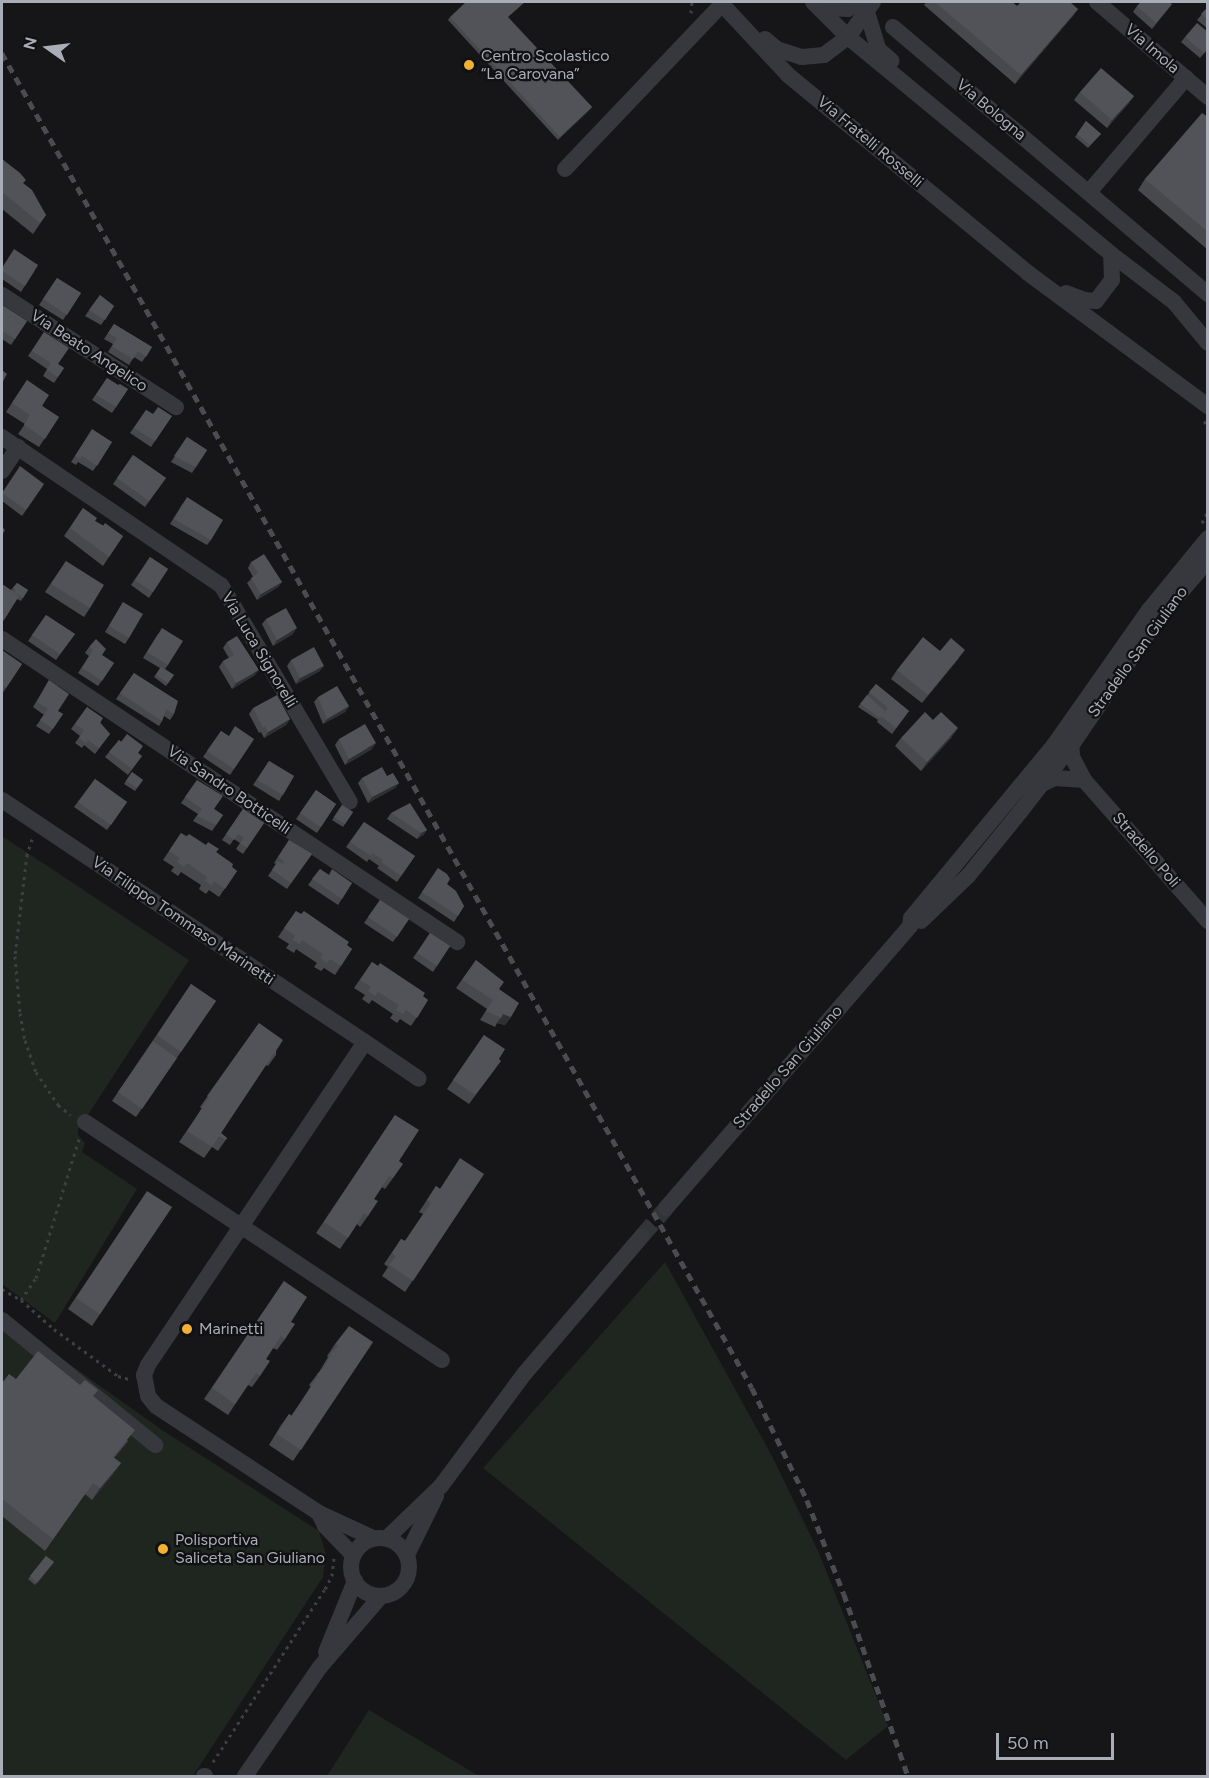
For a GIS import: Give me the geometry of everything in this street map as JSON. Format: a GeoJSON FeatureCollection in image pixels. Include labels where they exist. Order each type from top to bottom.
{"type":"FeatureCollection","features":[{"type":"Feature","properties":{"kind":"street"},"geometry":{"type":"LineString","coordinates":[[814,2],[830,8],[848,9],[867,5]]}},
{"type":"Feature","properties":{"kind":"street"},"geometry":{"type":"LineString","coordinates":[[814,2],[848,38],[1111,254],[1174,302],[1208,343]]}},
{"type":"Feature","properties":{"kind":"street","name":"Via Imola"},"geometry":{"type":"LineString","coordinates":[[1097,2],[1208,97]]}},
{"type":"Feature","properties":{"kind":"street"},"geometry":{"type":"LineString","coordinates":[[565,169],[721,3],[777,49],[802,57],[824,55],[848,38],[867,5]]}},
{"type":"Feature","properties":{"kind":"street","name":"Via Fratelli Rosselli"},"geometry":{"type":"LineString","coordinates":[[721,3],[788,75],[1028,273],[1208,406]]}},
{"type":"Feature","properties":{"kind":"street"},"geometry":{"type":"LineString","coordinates":[[867,5],[878,49],[952,112],[951,123]]}},
{"type":"Feature","properties":{"kind":"street","name":"Via Bologna"},"geometry":{"type":"LineString","coordinates":[[893,27],[1208,294]]}},
{"type":"Feature","properties":{"kind":"street"},"geometry":{"type":"LineString","coordinates":[[1089,192],[1186,78]]}},
{"type":"Feature","properties":{"kind":"street","name":"Via Fratelli Rosselli"},"geometry":{"type":"LineString","coordinates":[[1028,273],[1074,297],[1096,301],[1112,280],[1111,254]]}},
{"type":"Feature","properties":{"kind":"street","name":"Via Beato Angelico"},"geometry":{"type":"LineString","coordinates":[[2,295],[176,407]]}},
{"type":"Feature","properties":{"kind":"street","name":"Via Luca Signorelli"},"geometry":{"type":"LineString","coordinates":[[2,437],[221,585],[350,802]]}},
{"type":"Feature","properties":{"kind":"street"},"geometry":{"type":"LineString","coordinates":[[2,471],[18,447]]}},
{"type":"Feature","properties":{"kind":"street","name":"Stradello San Giuliano"},"geometry":{"type":"LineString","coordinates":[[666,1208],[910,926],[911,918],[1054,745],[1149,610],[1208,538]]}},
{"type":"Feature","properties":{"kind":"street","name":"Stradello San Giuliano"},"geometry":{"type":"LineString","coordinates":[[910,926],[918,924],[968,876],[1071,746],[1157,620],[1208,560]]}},
{"type":"Feature","properties":{"kind":"street","name":"Via Sandro Botticelli"},"geometry":{"type":"LineString","coordinates":[[2,639],[456,942]]}},
{"type":"Feature","properties":{"kind":"street","name":"Stradello San Giuliano"},"geometry":{"type":"LineString","coordinates":[[1071,746],[1071,734],[1106,682],[1105,673]]}},
{"type":"Feature","properties":{"kind":"street","name":"Stradello Poli"},"geometry":{"type":"LineString","coordinates":[[1071,746],[1076,767],[1084,780],[1208,921]]}},
{"type":"Feature","properties":{"kind":"street"},"geometry":{"type":"LineString","coordinates":[[1042,784],[1055,778],[1084,780]]}},
{"type":"Feature","properties":{"kind":"street","name":"Via Filippo Tommaso Marinetti"},"geometry":{"type":"LineString","coordinates":[[2,800],[419,1079]]}},
{"type":"Feature","properties":{"kind":"street","name":"Stradello San Giuliano"},"geometry":{"type":"LineString","coordinates":[[971,847],[983,844],[1012,812],[1020,812]]}},
{"type":"Feature","properties":{"kind":"street"},"geometry":{"type":"LineString","coordinates":[[365,1042],[148,1365],[144,1375],[145,1385],[148,1396],[156,1406],[320,1513],[380,1538],[399,1544],[407,1555],[409,1570],[405,1583],[395,1592],[381,1596],[366,1592],[355,1581],[351,1565],[353,1556],[362,1544],[380,1538],[441,1486]]}},
{"type":"Feature","properties":{"kind":"street"},"geometry":{"type":"LineString","coordinates":[[85,1122],[442,1360]]}},
{"type":"Feature","properties":{"kind":"street"},"geometry":{"type":"LineString","coordinates":[[407,1555],[441,1486],[525,1373],[642,1236]]}},
{"type":"Feature","properties":{"kind":"street"},"geometry":{"type":"LineString","coordinates":[[2,1320],[155,1445]]}},
{"type":"Feature","properties":{"kind":"street"},"geometry":{"type":"LineString","coordinates":[[320,1513],[325,1526],[353,1556]]}},
{"type":"Feature","properties":{"kind":"street"},"geometry":{"type":"LineString","coordinates":[[320,1667],[355,1581]]}},
{"type":"Feature","properties":{"kind":"street"},"geometry":{"type":"LineString","coordinates":[[245,1776],[320,1667],[381,1596]]}},
{"type":"Feature","properties":{"kind":"path"},"geometry":{"type":"LineString","coordinates":[[21,1300],[36,1278],[85,1122],[66,1113],[44,1085],[30,1055],[20,1014],[15,956],[27,854],[38,824]]}},
{"type":"Feature","properties":{"kind":"path"},"geometry":{"type":"LineString","coordinates":[[2,1288],[21,1300],[54,1329],[118,1376],[145,1385]]}},
{"type":"Feature","properties":{"kind":"shaded area"},"geometry":{"type":"Polygon","coordinates":[[[2,836],[189,960],[78,1130],[78,1135],[85,1143],[82,1152],[137,1189],[55,1323],[2,1284],[2,836]]]}},
{"type":"Feature","properties":{"kind":"shaded area"},"geometry":{"type":"Polygon","coordinates":[[[665,1262],[772,1456],[819,1553],[888,1726],[846,1760],[483,1468],[665,1262]]]}},
{"type":"Feature","properties":{"kind":"shaded area","name":"Polisportiva Saliceta San Giuliano"},"geometry":{"type":"Polygon","coordinates":[[[2,1316],[162,1430],[319,1531],[326,1555],[323,1577],[193,1776],[2,1776],[2,1316]]]}},
{"type":"Feature","properties":{"kind":"shaded area"},"geometry":{"type":"Polygon","coordinates":[[[369,1710],[479,1776],[327,1776],[369,1710]]]}},
{"type":"Feature","properties":{"kind":"building"},"geometry":{"type":"Polygon","coordinates":[[[466,2],[525,2],[508,17],[592,107],[560,137],[450,17],[466,2]]]}},
{"type":"Feature","properties":{"kind":"building"},"geometry":{"type":"Polygon","coordinates":[[[935,2],[1012,2],[1017,6],[1021,2],[1070,2],[1078,9],[1021,75],[935,2]]]}},
{"type":"Feature","properties":{"kind":"building"},"geometry":{"type":"Polygon","coordinates":[[[1141,2],[1169,2],[1172,4],[1156,23],[1137,6],[1141,2]]]}},
{"type":"Feature","properties":{"kind":"building"},"geometry":{"type":"Polygon","coordinates":[[[1208,7],[1208,20],[1201,14],[1208,7]]]}},
{"type":"Feature","properties":{"kind":"building"},"geometry":{"type":"Polygon","coordinates":[[[1197,23],[1208,32],[1208,48],[1204,53],[1185,37],[1197,23]]]}},
{"type":"Feature","properties":{"kind":"building"},"geometry":{"type":"Polygon","coordinates":[[[1101,68],[1134,96],[1112,120],[1080,92],[1101,68]]]}},
{"type":"Feature","properties":{"kind":"building"},"geometry":{"type":"Polygon","coordinates":[[[1202,113],[1208,117],[1208,232],[1145,179],[1202,113]]]}},
{"type":"Feature","properties":{"kind":"building"},"geometry":{"type":"Polygon","coordinates":[[[1086,121],[1101,134],[1090,145],[1077,134],[1086,121]]]}},
{"type":"Feature","properties":{"kind":"building"},"geometry":{"type":"Polygon","coordinates":[[[2,159],[20,173],[26,180],[23,183],[32,190],[46,215],[40,223],[2,192],[2,159]]]}},
{"type":"Feature","properties":{"kind":"building"},"geometry":{"type":"Polygon","coordinates":[[[14,249],[38,265],[25,286],[2,271],[14,249]]]}},
{"type":"Feature","properties":{"kind":"building"},"geometry":{"type":"Polygon","coordinates":[[[57,278],[81,293],[67,315],[43,299],[57,278]]]}},
{"type":"Feature","properties":{"kind":"building"},"geometry":{"type":"Polygon","coordinates":[[[100,295],[114,306],[105,320],[89,310],[100,295]]]}},
{"type":"Feature","properties":{"kind":"building"},"geometry":{"type":"Polygon","coordinates":[[[2,305],[27,321],[15,339],[2,331],[2,305]]]}},
{"type":"Feature","properties":{"kind":"building"},"geometry":{"type":"Polygon","coordinates":[[[114,324],[152,347],[146,357],[138,351],[133,359],[112,346],[117,338],[108,333],[114,324]]]}},
{"type":"Feature","properties":{"kind":"building"},"geometry":{"type":"Polygon","coordinates":[[[44,332],[69,348],[58,364],[64,368],[58,377],[47,370],[51,363],[32,351],[44,332]]]}},
{"type":"Feature","properties":{"kind":"building"},"geometry":{"type":"Polygon","coordinates":[[[2,370],[7,374],[2,383],[2,370]]]}},
{"type":"Feature","properties":{"kind":"building"},"geometry":{"type":"Polygon","coordinates":[[[107,378],[128,389],[116,407],[96,395],[107,378]]]}},
{"type":"Feature","properties":{"kind":"building"},"geometry":{"type":"Polygon","coordinates":[[[27,380],[49,395],[42,406],[59,417],[45,439],[24,425],[30,415],[12,403],[27,380]]]}},
{"type":"Feature","properties":{"kind":"building"},"geometry":{"type":"Polygon","coordinates":[[[158,407],[172,416],[155,441],[134,428],[146,410],[153,414],[158,407]]]}},
{"type":"Feature","properties":{"kind":"building"},"geometry":{"type":"Polygon","coordinates":[[[92,429],[112,442],[97,466],[82,456],[80,459],[75,456],[92,429]]]}},
{"type":"Feature","properties":{"kind":"building"},"geometry":{"type":"Polygon","coordinates":[[[187,437],[207,450],[196,467],[174,456],[187,437]]]}},
{"type":"Feature","properties":{"kind":"building"},"geometry":{"type":"Polygon","coordinates":[[[133,455],[166,478],[149,501],[117,478],[133,455]]]}},
{"type":"Feature","properties":{"kind":"building"},"geometry":{"type":"Polygon","coordinates":[[[20,466],[44,484],[26,510],[2,493],[20,466]]]}},
{"type":"Feature","properties":{"kind":"building"},"geometry":{"type":"Polygon","coordinates":[[[187,497],[223,520],[211,540],[174,519],[187,497]]]}},
{"type":"Feature","properties":{"kind":"building"},"geometry":{"type":"Polygon","coordinates":[[[83,508],[97,518],[95,521],[103,526],[105,523],[123,536],[109,557],[70,528],[83,508]]]}},
{"type":"Feature","properties":{"kind":"building"},"geometry":{"type":"Polygon","coordinates":[[[264,554],[282,582],[261,594],[251,578],[258,573],[251,562],[264,554]]]}},
{"type":"Feature","properties":{"kind":"building"},"geometry":{"type":"Polygon","coordinates":[[[150,557],[168,569],[153,592],[135,580],[150,557]]]}},
{"type":"Feature","properties":{"kind":"building"},"geometry":{"type":"Polygon","coordinates":[[[66,561],[104,585],[90,608],[51,584],[66,561]]]}},
{"type":"Feature","properties":{"kind":"building"},"geometry":{"type":"Polygon","coordinates":[[[17,583],[28,590],[23,598],[14,592],[16,590],[13,588],[17,583]]]}},
{"type":"Feature","properties":{"kind":"building"},"geometry":{"type":"Polygon","coordinates":[[[2,584],[19,596],[4,620],[2,618],[2,584]]]}},
{"type":"Feature","properties":{"kind":"building"},"geometry":{"type":"Polygon","coordinates":[[[123,602],[143,614],[129,638],[109,626],[123,602]]]}},
{"type":"Feature","properties":{"kind":"building"},"geometry":{"type":"Polygon","coordinates":[[[286,608],[297,628],[277,640],[266,619],[286,608]]]}},
{"type":"Feature","properties":{"kind":"building"},"geometry":{"type":"Polygon","coordinates":[[[46,615],[75,634],[60,654],[32,635],[46,615]]]}},
{"type":"Feature","properties":{"kind":"building"},"geometry":{"type":"Polygon","coordinates":[[[162,628],[183,641],[168,665],[147,652],[162,628]]]}},
{"type":"Feature","properties":{"kind":"building"},"geometry":{"type":"Polygon","coordinates":[[[237,636],[259,670],[236,683],[223,661],[234,655],[227,642],[237,636]]]}},
{"type":"Feature","properties":{"kind":"building"},"geometry":{"type":"Polygon","coordinates":[[[923,637],[940,651],[951,638],[965,650],[928,695],[897,670],[923,637]]]}},
{"type":"Feature","properties":{"kind":"building"},"geometry":{"type":"Polygon","coordinates":[[[96,639],[106,649],[102,655],[114,663],[102,681],[82,668],[93,650],[89,647],[96,639]]]}},
{"type":"Feature","properties":{"kind":"building"},"geometry":{"type":"Polygon","coordinates":[[[314,647],[324,666],[300,678],[291,660],[314,647]]]}},
{"type":"Feature","properties":{"kind":"building"},"geometry":{"type":"Polygon","coordinates":[[[2,650],[22,664],[6,688],[2,685],[2,650]]]}},
{"type":"Feature","properties":{"kind":"building"},"geometry":{"type":"Polygon","coordinates":[[[161,667],[174,675],[168,683],[156,675],[161,667]]]}},
{"type":"Feature","properties":{"kind":"building"},"geometry":{"type":"Polygon","coordinates":[[[134,673],[178,701],[174,714],[166,709],[162,721],[120,693],[134,673]]]}},
{"type":"Feature","properties":{"kind":"building"},"geometry":{"type":"Polygon","coordinates":[[[49,680],[69,694],[58,711],[63,714],[53,729],[40,720],[48,709],[37,702],[49,680]]]}},
{"type":"Feature","properties":{"kind":"building"},"geometry":{"type":"Polygon","coordinates":[[[876,684],[909,711],[896,728],[881,716],[888,708],[869,692],[876,684]]]}},
{"type":"Feature","properties":{"kind":"building"},"geometry":{"type":"Polygon","coordinates":[[[337,686],[349,706],[327,719],[318,697],[337,686]]]}},
{"type":"Feature","properties":{"kind":"building"},"geometry":{"type":"Polygon","coordinates":[[[277,695],[290,719],[268,732],[265,726],[263,728],[253,708],[277,695]]]}},
{"type":"Feature","properties":{"kind":"building"},"geometry":{"type":"Polygon","coordinates":[[[867,695],[885,711],[880,718],[860,704],[867,695]]]}},
{"type":"Feature","properties":{"kind":"building"},"geometry":{"type":"Polygon","coordinates":[[[87,707],[103,718],[100,723],[110,734],[99,748],[88,740],[86,743],[79,738],[84,730],[75,724],[87,707]]]}},
{"type":"Feature","properties":{"kind":"building"},"geometry":{"type":"Polygon","coordinates":[[[925,712],[933,720],[941,712],[958,728],[927,762],[901,738],[925,712]]]}},
{"type":"Feature","properties":{"kind":"building"},"geometry":{"type":"Polygon","coordinates":[[[365,724],[376,743],[349,759],[339,739],[365,724]]]}},
{"type":"Feature","properties":{"kind":"building"},"geometry":{"type":"Polygon","coordinates":[[[235,726],[254,739],[234,769],[207,751],[221,731],[229,736],[235,726]]]}},
{"type":"Feature","properties":{"kind":"building"},"geometry":{"type":"Polygon","coordinates":[[[127,734],[143,746],[138,753],[142,756],[132,769],[109,752],[127,734]]]}},
{"type":"Feature","properties":{"kind":"building"},"geometry":{"type":"Polygon","coordinates":[[[269,761],[294,776],[283,795],[257,780],[269,761]]]}},
{"type":"Feature","properties":{"kind":"building"},"geometry":{"type":"Polygon","coordinates":[[[382,767],[387,776],[393,773],[399,783],[372,797],[362,778],[382,767]]]}},
{"type":"Feature","properties":{"kind":"building"},"geometry":{"type":"Polygon","coordinates":[[[132,772],[143,780],[137,788],[126,781],[132,772]]]}},
{"type":"Feature","properties":{"kind":"building"},"geometry":{"type":"Polygon","coordinates":[[[95,779],[127,802],[111,825],[78,802],[95,779]]]}},
{"type":"Feature","properties":{"kind":"building"},"geometry":{"type":"Polygon","coordinates":[[[197,780],[223,796],[214,809],[223,815],[216,825],[197,816],[202,809],[185,797],[197,780]]]}},
{"type":"Feature","properties":{"kind":"building"},"geometry":{"type":"Polygon","coordinates":[[[316,790],[336,804],[321,827],[300,813],[316,790]]]}},
{"type":"Feature","properties":{"kind":"building"},"geometry":{"type":"Polygon","coordinates":[[[410,803],[427,830],[421,833],[391,813],[410,803]]]}},
{"type":"Feature","properties":{"kind":"building"},"geometry":{"type":"Polygon","coordinates":[[[342,805],[353,812],[345,824],[334,817],[342,805]]]}},
{"type":"Feature","properties":{"kind":"building"},"geometry":{"type":"Polygon","coordinates":[[[243,809],[264,823],[247,848],[240,843],[244,838],[238,834],[234,840],[226,834],[243,809]]]}},
{"type":"Feature","properties":{"kind":"building"},"geometry":{"type":"Polygon","coordinates":[[[364,822],[415,856],[401,876],[381,862],[383,860],[372,853],[371,856],[350,842],[364,822]]]}},
{"type":"Feature","properties":{"kind":"building"},"geometry":{"type":"Polygon","coordinates":[[[181,833],[186,837],[189,834],[206,845],[208,842],[219,849],[216,852],[233,864],[232,867],[237,871],[225,889],[214,881],[212,885],[205,881],[207,877],[187,863],[184,867],[177,862],[180,858],[169,851],[181,833]]]}},
{"type":"Feature","properties":{"kind":"building"},"geometry":{"type":"Polygon","coordinates":[[[289,840],[312,854],[291,883],[272,870],[278,861],[282,864],[284,861],[278,857],[289,840]]]}},
{"type":"Feature","properties":{"kind":"building"},"geometry":{"type":"Polygon","coordinates":[[[438,868],[447,874],[450,879],[447,884],[456,891],[464,906],[458,916],[422,892],[438,868]]]}},
{"type":"Feature","properties":{"kind":"building"},"geometry":{"type":"Polygon","coordinates":[[[320,869],[329,875],[332,869],[352,883],[342,899],[312,879],[320,869]]]}},
{"type":"Feature","properties":{"kind":"building"},"geometry":{"type":"Polygon","coordinates":[[[380,900],[409,919],[397,937],[368,917],[380,900]]]}},
{"type":"Feature","properties":{"kind":"building"},"geometry":{"type":"Polygon","coordinates":[[[296,911],[301,914],[304,911],[349,942],[347,945],[352,949],[341,966],[330,959],[327,963],[320,958],[323,954],[302,940],[300,944],[292,940],[295,936],[284,928],[296,911]]]}},
{"type":"Feature","properties":{"kind":"building"},"geometry":{"type":"Polygon","coordinates":[[[430,933],[450,946],[437,966],[417,953],[430,933]]]}},
{"type":"Feature","properties":{"kind":"building"},"geometry":{"type":"Polygon","coordinates":[[[476,960],[504,982],[499,989],[519,1003],[511,1017],[503,1014],[501,1018],[486,1011],[493,1000],[462,980],[476,960]]]}},
{"type":"Feature","properties":{"kind":"building"},"geometry":{"type":"Polygon","coordinates":[[[372,962],[378,966],[380,963],[425,993],[423,996],[428,1000],[417,1018],[406,1010],[403,1014],[396,1010],[399,1005],[378,992],[375,996],[368,991],[371,987],[360,980],[372,962]]]}},
{"type":"Feature","properties":{"kind":"building"},"geometry":{"type":"Polygon","coordinates":[[[191,984],[216,1001],[181,1052],[157,1035],[191,984]]]}},
{"type":"Feature","properties":{"kind":"building"},"geometry":{"type":"Polygon","coordinates":[[[259,1023],[283,1040],[276,1055],[274,1053],[221,1133],[227,1138],[226,1140],[219,1136],[212,1147],[187,1131],[209,1097],[207,1096],[259,1023]]]}},
{"type":"Feature","properties":{"kind":"building"},"geometry":{"type":"Polygon","coordinates":[[[484,1035],[505,1049],[499,1059],[501,1061],[475,1095],[453,1080],[484,1035]]]}},
{"type":"Feature","properties":{"kind":"building"},"geometry":{"type":"Polygon","coordinates":[[[153,1041],[177,1058],[142,1109],[118,1092],[153,1041]]]}},
{"type":"Feature","properties":{"kind":"building"},"geometry":{"type":"Polygon","coordinates":[[[395,1115],[419,1130],[399,1161],[403,1164],[393,1178],[389,1176],[374,1199],[378,1201],[368,1216],[364,1213],[348,1238],[324,1222],[395,1115]]]}},
{"type":"Feature","properties":{"kind":"building"},"geometry":{"type":"Polygon","coordinates":[[[460,1158],[484,1174],[413,1281],[389,1265],[396,1256],[392,1253],[401,1239],[405,1241],[431,1203],[427,1200],[436,1186],[440,1189],[460,1158]]]}},
{"type":"Feature","properties":{"kind":"building"},"geometry":{"type":"Polygon","coordinates":[[[147,1191],[172,1207],[100,1314],[76,1298],[147,1191]]]}},
{"type":"Feature","properties":{"kind":"building"},"geometry":{"type":"Polygon","coordinates":[[[284,1281],[307,1297],[291,1322],[295,1324],[285,1339],[281,1336],[266,1359],[270,1361],[260,1376],[256,1373],[235,1404],[212,1388],[284,1281]]]}},
{"type":"Feature","properties":{"kind":"building"},"geometry":{"type":"Polygon","coordinates":[[[349,1326],[373,1342],[301,1450],[277,1434],[289,1414],[292,1416],[317,1374],[323,1369],[338,1346],[335,1344],[349,1326]]]}},
{"type":"Feature","properties":{"kind":"building"},"geometry":{"type":"Polygon","coordinates":[[[38,1351],[80,1385],[85,1380],[98,1390],[93,1396],[135,1430],[113,1457],[121,1463],[100,1488],[93,1483],[53,1539],[2,1499],[2,1383],[9,1374],[16,1379],[38,1351]]]}},
{"type":"Feature","properties":{"kind":"building"},"geometry":{"type":"Polygon","coordinates":[[[46,1556],[54,1562],[37,1583],[30,1576],[46,1556]]]}},
{"type":"Feature","properties":{"kind":"tunnel"},"geometry":{"type":"LineString","coordinates":[[642,1236],[666,1208]]}},
{"type":"Feature","properties":{"kind":"railway"},"geometry":{"type":"LineString","coordinates":[[2,53],[752,1388],[807,1500],[844,1594],[908,1776]]}},
{"type":"Feature","properties":{"kind":"place","name":"Centro Scolastico “La Carovana”"},"geometry":{"type":"Point","coordinates":[469,65]}},
{"type":"Feature","properties":{"kind":"place","name":"Marinetti"},"geometry":{"type":"Point","coordinates":[187,1329]}},
{"type":"Feature","properties":{"kind":"place","name":"Polisportiva Saliceta San Giuliano"},"geometry":{"type":"Point","coordinates":[163,1549]}}]}
